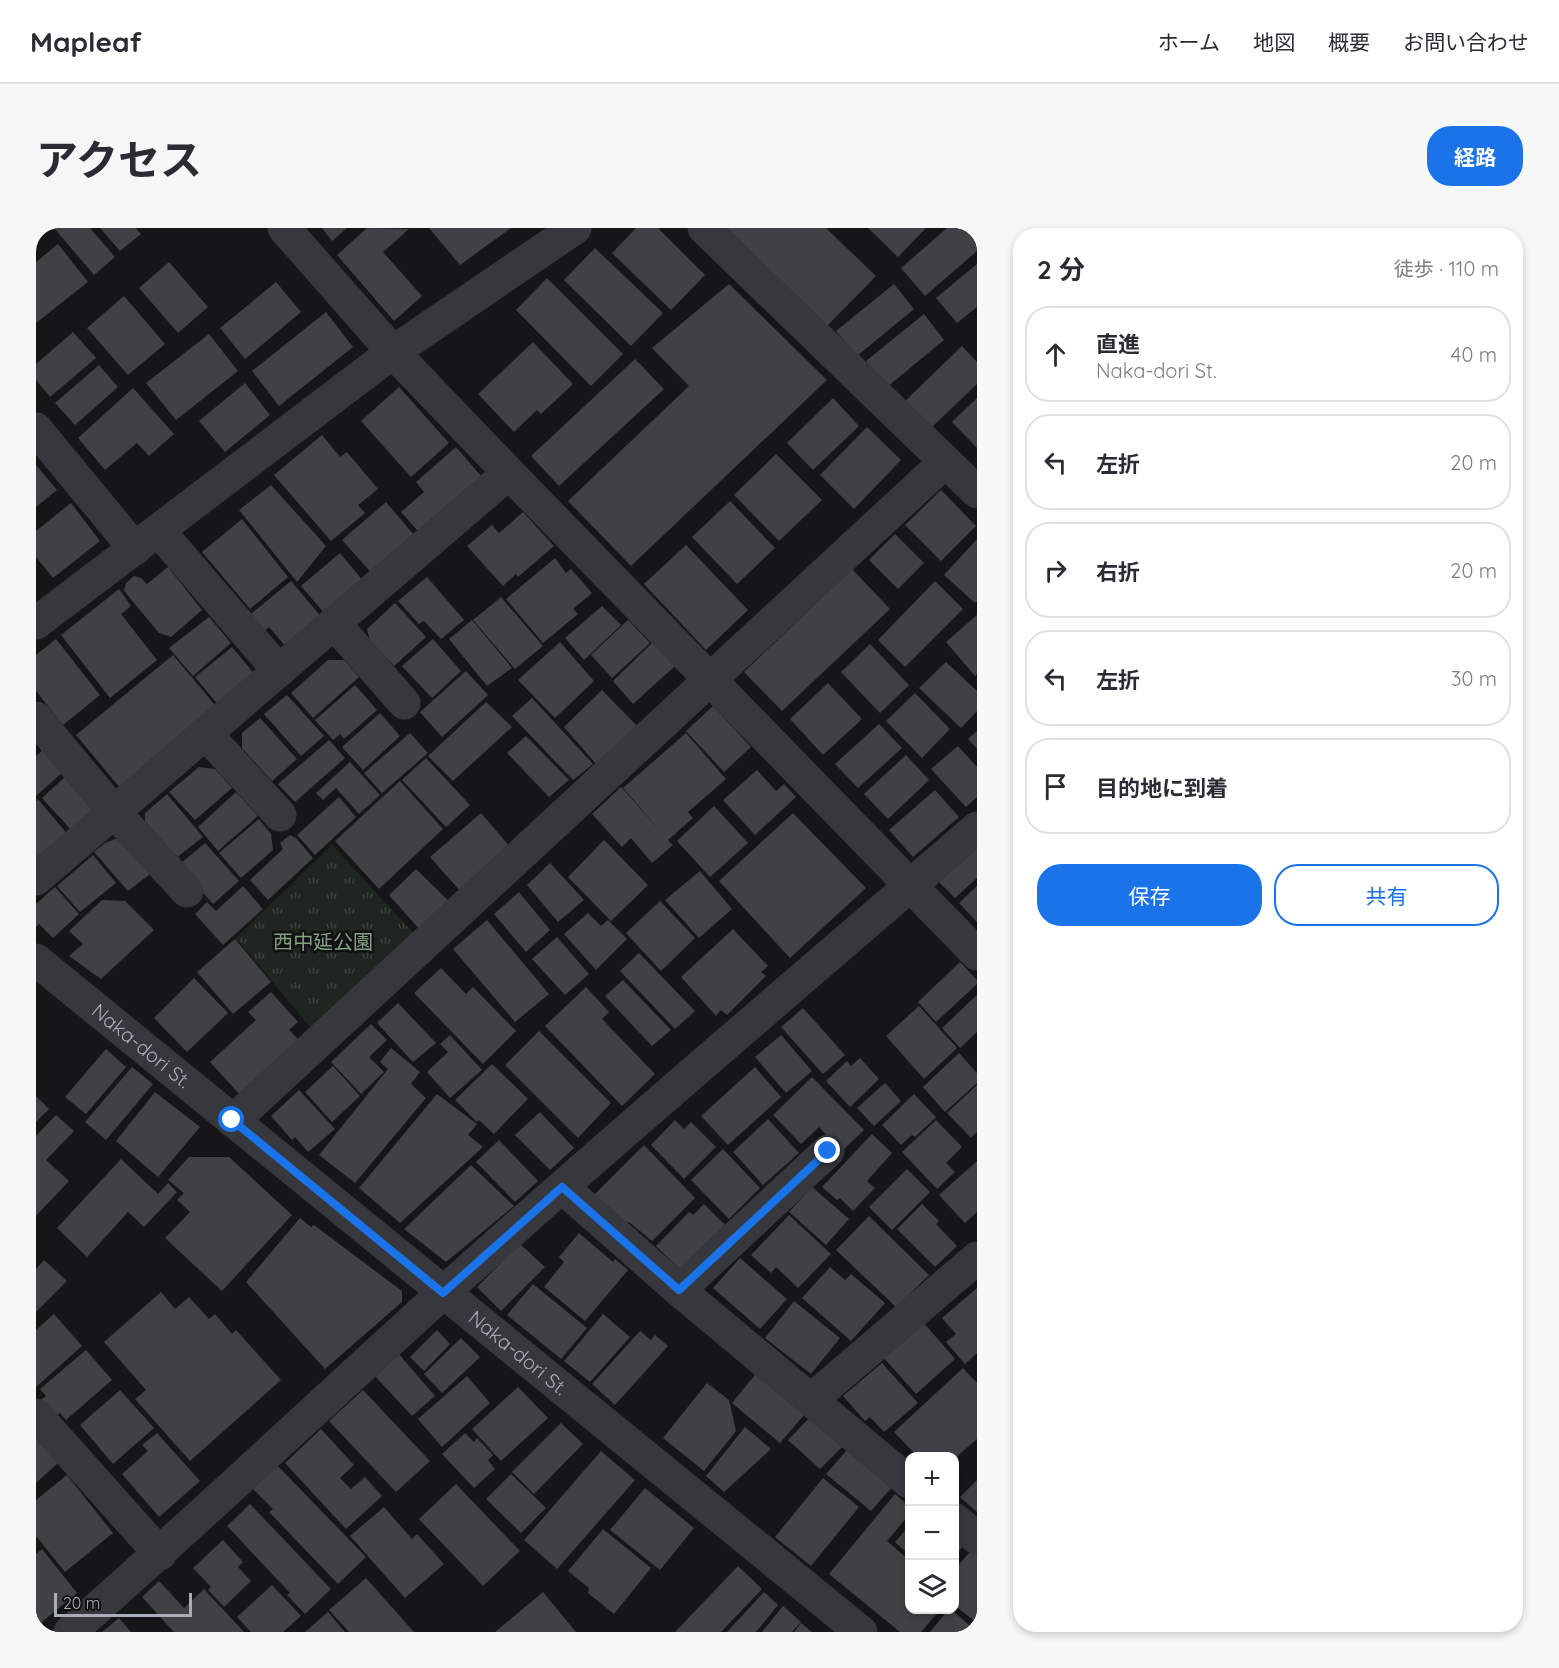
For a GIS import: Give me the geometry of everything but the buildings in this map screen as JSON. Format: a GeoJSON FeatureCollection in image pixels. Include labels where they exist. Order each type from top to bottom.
{"type":"FeatureCollection","features":[{"type":"Feature","properties":{"kind":"street"},"geometry":{"type":"LineString","coordinates":[[284,228],[393,352],[977,954]]}},
{"type":"Feature","properties":{"kind":"street"},"geometry":{"type":"LineString","coordinates":[[36,623],[393,352],[575,228]]}},
{"type":"Feature","properties":{"kind":"street"},"geometry":{"type":"LineString","coordinates":[[704,228],[976,490]]}},
{"type":"Feature","properties":{"kind":"street"},"geometry":{"type":"LineString","coordinates":[[36,429],[279,671]]}},
{"type":"Feature","properties":{"kind":"street"},"geometry":{"type":"LineString","coordinates":[[232,1120],[945,462]]}},
{"type":"Feature","properties":{"kind":"street"},"geometry":{"type":"LineString","coordinates":[[36,879],[509,473]]}},
{"type":"Feature","properties":{"kind":"street"},"geometry":{"type":"LineString","coordinates":[[334,623],[404,703]]}},
{"type":"Feature","properties":{"kind":"street"},"geometry":{"type":"LineString","coordinates":[[36,718],[114,812],[187,891]]}},
{"type":"Feature","properties":{"kind":"street"},"geometry":{"type":"LineString","coordinates":[[205,734],[280,815]]}},
{"type":"Feature","properties":{"kind":"street"},"geometry":{"type":"LineString","coordinates":[[69,1632],[160,1554],[443,1293],[562,1187],[977,828]]}},
{"type":"Feature","properties":{"kind":"street","name":"Naka-dori St."},"geometry":{"type":"LineString","coordinates":[[39,970],[232,1120],[861,1632]]}},
{"type":"Feature","properties":{"kind":"street"},"geometry":{"type":"LineString","coordinates":[[679,1290],[828,1151]]}},
{"type":"Feature","properties":{"kind":"street"},"geometry":{"type":"LineString","coordinates":[[562,1187],[679,1290],[905,1479]]}},
{"type":"Feature","properties":{"kind":"street"},"geometry":{"type":"LineString","coordinates":[[811,1400],[977,1258]]}},
{"type":"Feature","properties":{"kind":"street"},"geometry":{"type":"LineString","coordinates":[[36,1415],[160,1554]]}},
{"type":"Feature","properties":{"kind":"street"},"geometry":{"type":"LineString","coordinates":[[959,1523],[977,1538]]}},
{"type":"Feature","properties":{"kind":"green space","name":"西中延公園"},"geometry":{"type":"Polygon","coordinates":[[[332,845],[420,940],[317,1035],[236,938],[332,845]]]}},
{"type":"Feature","properties":{"kind":"route"},"geometry":{"type":"LineString","coordinates":[[232,1120],[443,1293],[562,1187],[679,1290],[828,1151]]}}]}
